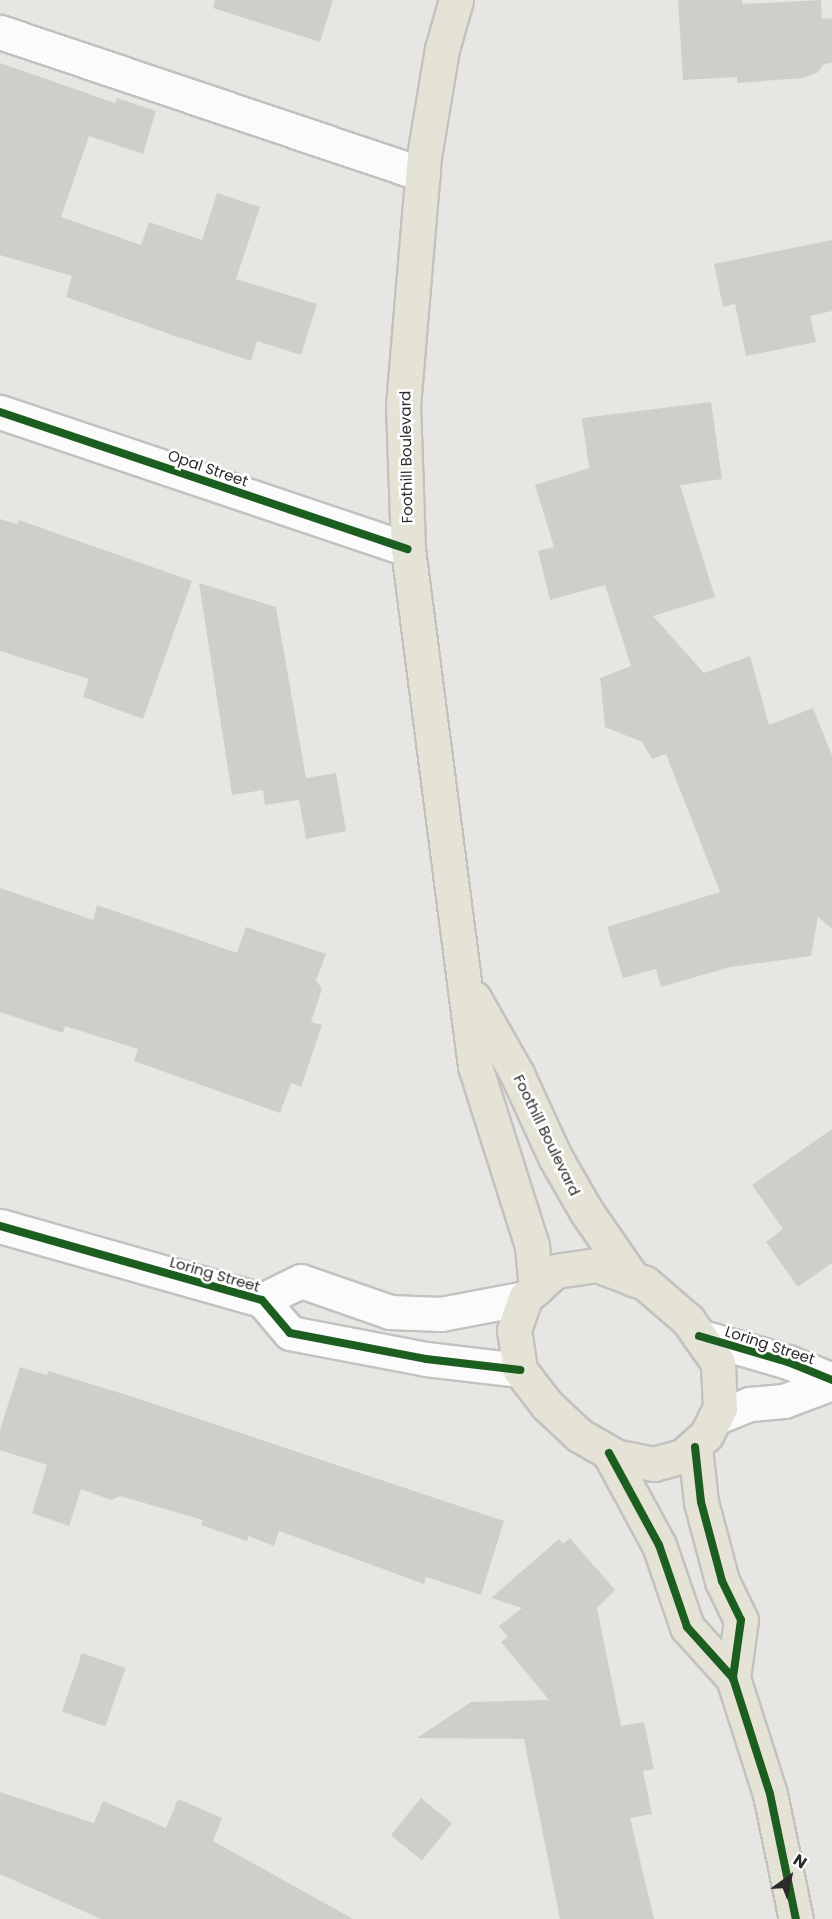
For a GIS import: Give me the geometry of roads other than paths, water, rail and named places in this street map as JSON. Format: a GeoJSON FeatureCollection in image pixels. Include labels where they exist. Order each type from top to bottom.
{"type":"FeatureCollection","features":[{"type":"Feature","properties":{"kind":"main road","name":"Foothill Boulevard"},"geometry":{"type":"LineString","coordinates":[[456,0],[442,49],[423,174],[404,405],[408,549],[467,986],[475,1066],[532,1246],[530,1294]]}},
{"type":"Feature","properties":{"kind":"main road","name":"Foothill Boulevard"},"geometry":{"type":"LineString","coordinates":[[467,986],[517,1074],[555,1157],[586,1211],[633,1279]]}},
{"type":"Feature","properties":{"kind":"main road"},"geometry":{"type":"LineString","coordinates":[[597,1265],[633,1279],[645,1283],[688,1320],[718,1363],[720,1408],[715,1418],[695,1447],[682,1456],[654,1464],[609,1453],[579,1435],[547,1405],[520,1370],[514,1330],[530,1294],[555,1271],[597,1265]]}},
{"type":"Feature","properties":{"kind":"main road"},"geometry":{"type":"LineString","coordinates":[[695,1447],[701,1502],[710,1536],[722,1581],[741,1620],[733,1678]]}},
{"type":"Feature","properties":{"kind":"main road"},"geometry":{"type":"LineString","coordinates":[[609,1453],[659,1545],[687,1627],[733,1678],[770,1794],[796,1919]]}},
{"type":"Feature","properties":{"kind":"street"},"geometry":{"type":"LineString","coordinates":[[0,33],[423,174]]}},
{"type":"Feature","properties":{"kind":"street","name":"Opal Street"},"geometry":{"type":"LineString","coordinates":[[0,412],[408,549]]}},
{"type":"Feature","properties":{"kind":"street","name":"Loring Street"},"geometry":{"type":"LineString","coordinates":[[0,1226],[261,1300],[290,1333],[426,1359],[520,1370]]}},
{"type":"Feature","properties":{"kind":"street","name":"Loring Street"},"geometry":{"type":"LineString","coordinates":[[261,1300],[301,1281],[390,1312],[441,1314],[530,1294]]}},
{"type":"Feature","properties":{"kind":"street","name":"Loring Street"},"geometry":{"type":"LineString","coordinates":[[699,1336],[788,1362],[832,1382]]}},
{"type":"Feature","properties":{"kind":"street","name":"Loring Street"},"geometry":{"type":"LineString","coordinates":[[715,1418],[750,1404],[784,1401],[832,1382]]}}]}
